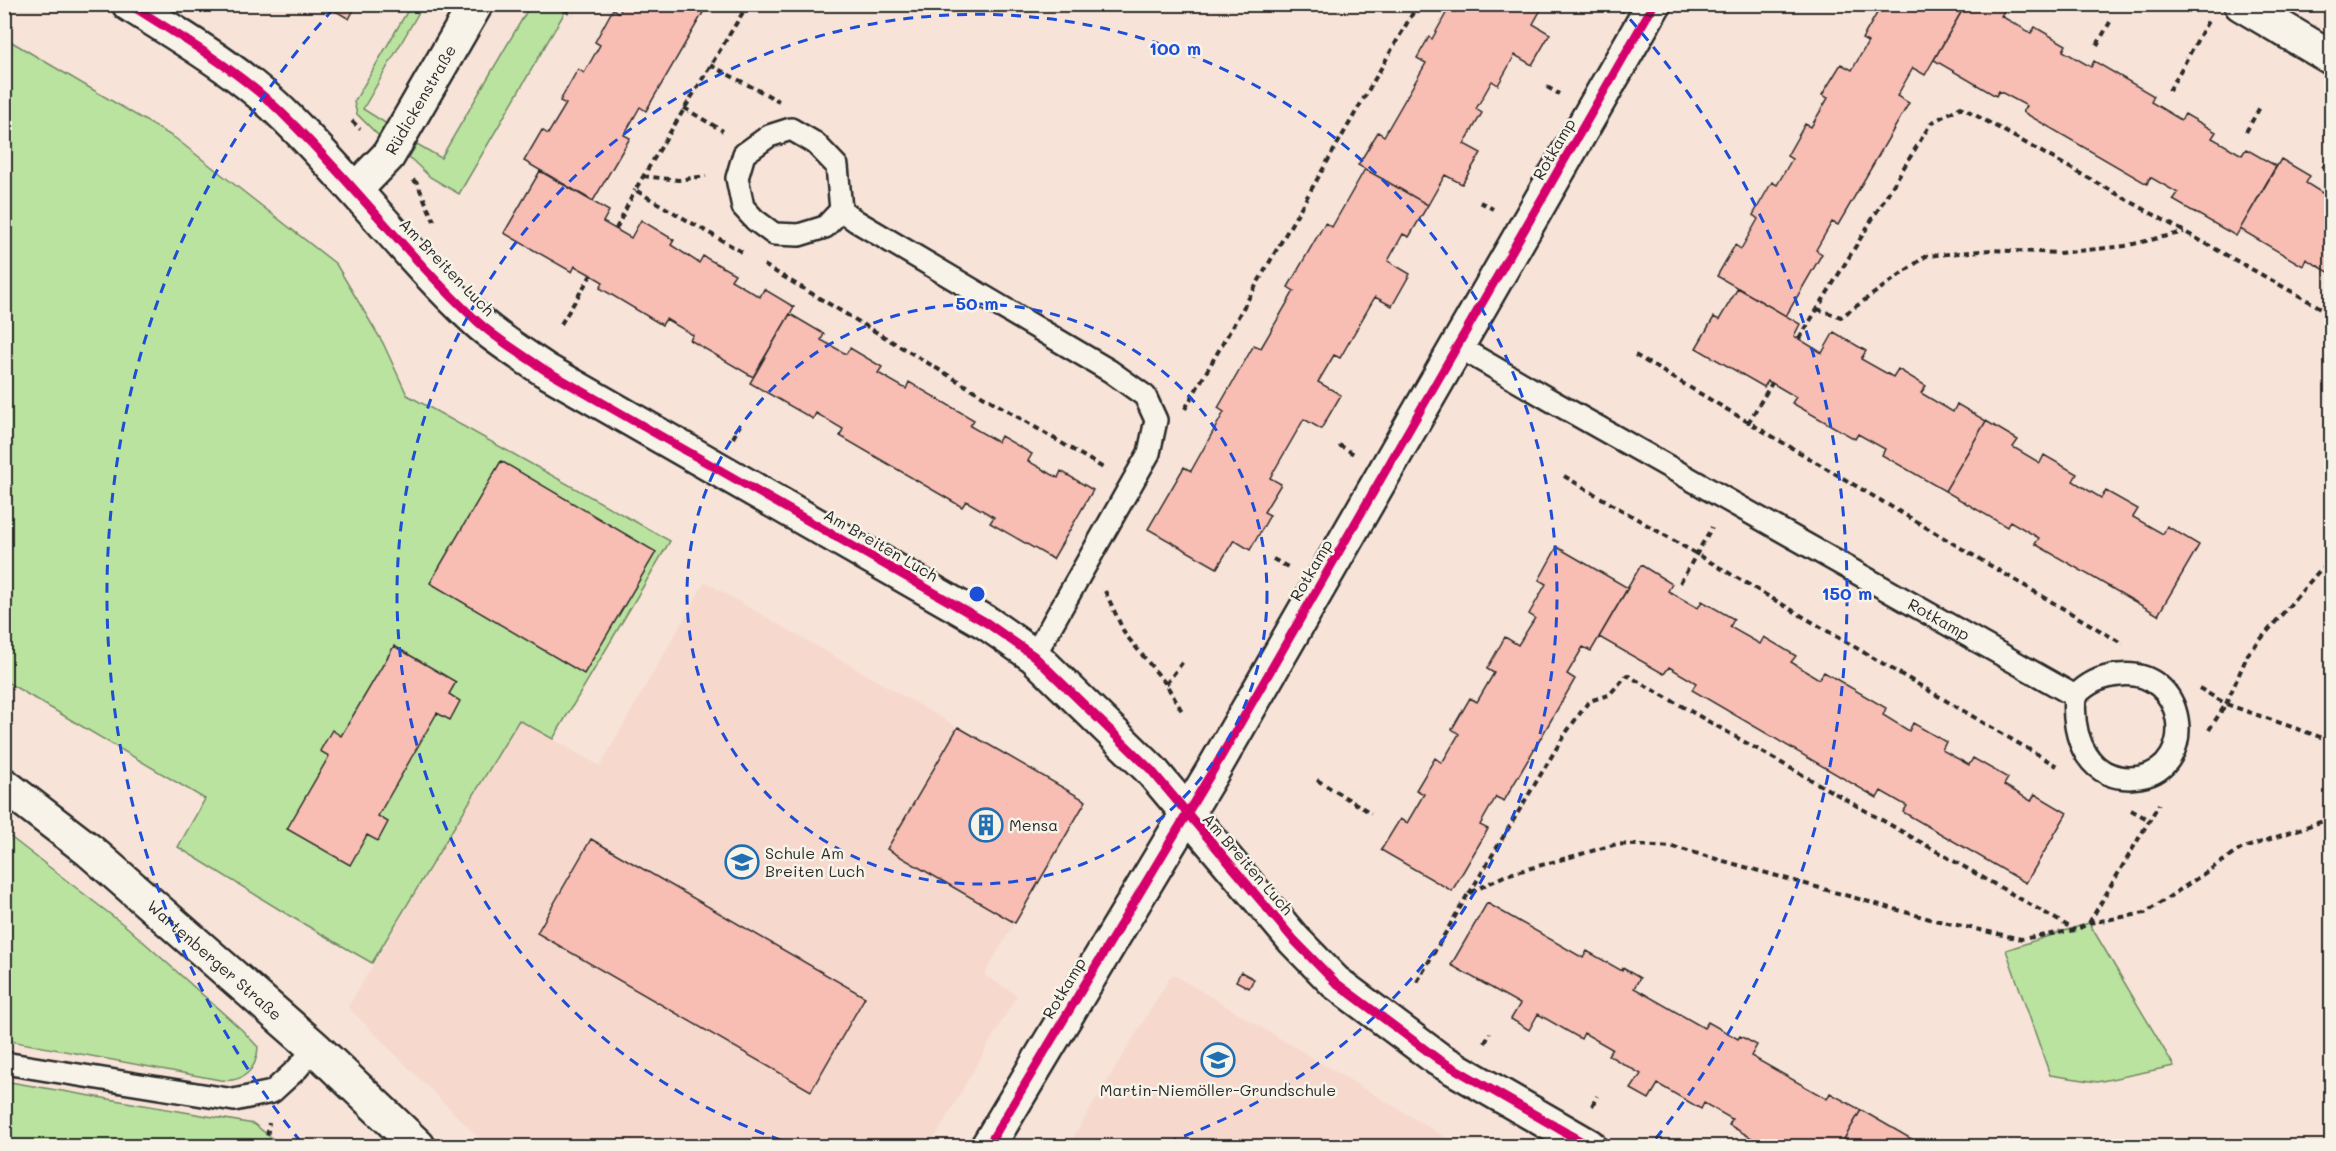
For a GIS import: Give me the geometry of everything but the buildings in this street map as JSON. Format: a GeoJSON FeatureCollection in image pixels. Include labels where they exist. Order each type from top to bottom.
{"type":"FeatureCollection","features":[{"type":"Feature","properties":{"kind":"street","name":"Am Breiten Luch"},"geometry":{"type":"LineString","coordinates":[[129,4],[225,65],[287,117],[356,189],[424,269],[480,324],[544,370],[987,623],[1034,656],[1151,771],[1294,940],[1335,982],[1438,1059],[1589,1146]]}},
{"type":"Feature","properties":{"kind":"street","name":"Rüdickenstraße"},"geometry":{"type":"LineString","coordinates":[[356,189],[388,156],[476,4]]}},
{"type":"Feature","properties":{"kind":"street","name":"Rotkamp"},"geometry":{"type":"LineString","coordinates":[[988,1146],[1186,814],[1654,4]]}},
{"type":"Feature","properties":{"kind":"street"},"geometry":{"type":"LineString","coordinates":[[2226,9],[2331,58]]}},
{"type":"Feature","properties":{"kind":"street","name":"Wartenberger Straße"},"geometry":{"type":"LineString","coordinates":[[4,785],[90,851],[315,1048],[418,1146]]}},
{"type":"Feature","properties":{"kind":"lane"},"geometry":{"type":"LineString","coordinates":[[842,210],[825,227],[799,235],[774,234],[755,220],[743,207],[737,178],[744,154],[769,136],[791,129],[814,143],[837,166],[842,210],[856,221],[1110,371],[1145,396],[1156,420],[1149,453],[1034,656]]}},
{"type":"Feature","properties":{"kind":"lane","name":"Rotkamp"},"geometry":{"type":"LineString","coordinates":[[1457,346],[2075,696]]}},
{"type":"Feature","properties":{"kind":"lane"},"geometry":{"type":"LineString","coordinates":[[2134,673],[2159,684],[2176,709],[2178,739],[2167,763],[2143,776],[2122,779],[2102,771],[2085,756],[2077,736],[2073,716],[2075,696],[2087,683],[2108,676],[2134,673]]}},
{"type":"Feature","properties":{"kind":"lane"},"geometry":{"type":"LineString","coordinates":[[4,1064],[234,1100],[272,1092],[297,1069],[315,1048]]}},
{"type":"Feature","properties":{"kind":"path"},"geometry":{"type":"LineString","coordinates":[[555,4],[573,15]]}},
{"type":"Feature","properties":{"kind":"path"},"geometry":{"type":"LineString","coordinates":[[616,229],[634,190],[748,4]]}},
{"type":"Feature","properties":{"kind":"path"},"geometry":{"type":"LineString","coordinates":[[1179,419],[1418,4]]}},
{"type":"Feature","properties":{"kind":"path"},"geometry":{"type":"LineString","coordinates":[[2169,91],[2226,9]]}},
{"type":"Feature","properties":{"kind":"path"},"geometry":{"type":"LineString","coordinates":[[2097,45],[2110,22]]}},
{"type":"Feature","properties":{"kind":"path"},"geometry":{"type":"LineString","coordinates":[[710,65],[789,107]]}},
{"type":"Feature","properties":{"kind":"path"},"geometry":{"type":"LineString","coordinates":[[1799,339],[1931,123],[1961,107],[2331,314]]}},
{"type":"Feature","properties":{"kind":"path"},"geometry":{"type":"LineString","coordinates":[[2246,132],[2259,107]]}},
{"type":"Feature","properties":{"kind":"path"},"geometry":{"type":"LineString","coordinates":[[684,108],[753,147]]}},
{"type":"Feature","properties":{"kind":"path"},"geometry":{"type":"LineString","coordinates":[[2323,168],[2331,155]]}},
{"type":"Feature","properties":{"kind":"path"},"geometry":{"type":"LineString","coordinates":[[643,176],[678,180],[739,169]]}},
{"type":"Feature","properties":{"kind":"path"},"geometry":{"type":"LineString","coordinates":[[634,190],[752,258]]}},
{"type":"Feature","properties":{"kind":"path"},"geometry":{"type":"LineString","coordinates":[[1817,309],[1841,317],[1926,256],[1991,250],[2059,253],[2125,246],[2185,232]]}},
{"type":"Feature","properties":{"kind":"path"},"geometry":{"type":"LineString","coordinates":[[763,264],[1131,485]]}},
{"type":"Feature","properties":{"kind":"path"},"geometry":{"type":"LineString","coordinates":[[561,324],[591,275]]}},
{"type":"Feature","properties":{"kind":"path"},"geometry":{"type":"LineString","coordinates":[[1635,355],[2124,644]]}},
{"type":"Feature","properties":{"kind":"path"},"geometry":{"type":"LineString","coordinates":[[1748,423],[1772,383]]}},
{"type":"Feature","properties":{"kind":"path"},"geometry":{"type":"LineString","coordinates":[[1564,476],[2066,772]]}},
{"type":"Feature","properties":{"kind":"path"},"geometry":{"type":"LineString","coordinates":[[1680,584],[1728,500]]}},
{"type":"Feature","properties":{"kind":"path"},"geometry":{"type":"LineString","coordinates":[[2207,733],[2226,704],[2248,654],[2320,570],[2331,564]]}},
{"type":"Feature","properties":{"kind":"path"},"geometry":{"type":"LineString","coordinates":[[1103,587],[1125,634],[1166,684],[1183,713]]}},
{"type":"Feature","properties":{"kind":"path"},"geometry":{"type":"LineString","coordinates":[[1166,684],[1185,659]]}},
{"type":"Feature","properties":{"kind":"path"},"geometry":{"type":"LineString","coordinates":[[1417,982],[1571,726],[1589,700],[1609,695],[1627,675],[2076,930]]}},
{"type":"Feature","properties":{"kind":"path"},"geometry":{"type":"LineString","coordinates":[[2196,686],[2226,704],[2331,741]]}},
{"type":"Feature","properties":{"kind":"path"},"geometry":{"type":"LineString","coordinates":[[1317,780],[1371,813]]}},
{"type":"Feature","properties":{"kind":"path"},"geometry":{"type":"LineString","coordinates":[[2090,923],[2162,801]]}},
{"type":"Feature","properties":{"kind":"path"},"geometry":{"type":"LineString","coordinates":[[2128,808],[2149,820]]}},
{"type":"Feature","properties":{"kind":"path"},"geometry":{"type":"LineString","coordinates":[[1468,894],[1506,875],[1617,844],[1674,847],[1930,919],[2022,939],[2076,930],[2090,923],[2145,913],[2241,849],[2331,818]]}},
{"type":"Feature","properties":{"kind":"shaded area","name":"Schule Am Breiten Luch"},"geometry":{"type":"Polygon","coordinates":[[[705,582],[1086,801],[984,975],[1017,995],[930,1146],[487,1146],[348,1007],[519,720],[600,766],[705,582]]]}},
{"type":"Feature","properties":{"kind":"shaded area","name":"Martin-Niemöller-Grundschule"},"geometry":{"type":"Polygon","coordinates":[[[1172,974],[1460,1146],[1068,1146],[1172,974]]]}},
{"type":"Feature","properties":{"kind":"green space"},"geometry":{"type":"Polygon","coordinates":[[[531,4],[569,5],[459,194],[430,177],[409,157],[417,144],[441,158],[531,4]]]}},
{"type":"Feature","properties":{"kind":"green space"},"geometry":{"type":"Polygon","coordinates":[[[411,5],[423,5],[363,109],[387,124],[379,136],[357,114],[354,102],[411,5]]]}},
{"type":"Feature","properties":{"kind":"green space"},"geometry":{"type":"Polygon","coordinates":[[[5,38],[175,138],[336,264],[383,343],[407,395],[670,541],[553,739],[519,720],[372,963],[178,847],[205,799],[5,681],[5,38]]]}},
{"type":"Feature","properties":{"kind":"green space"},"geometry":{"type":"Polygon","coordinates":[[[4,832],[128,928],[242,1030],[258,1047],[252,1068],[242,1077],[220,1080],[5,1040],[4,832]]]}},
{"type":"Feature","properties":{"kind":"green space"},"geometry":{"type":"Polygon","coordinates":[[[2089,923],[2174,1066],[2097,1082],[2050,1075],[2006,950],[2089,923]]]}},
{"type":"Feature","properties":{"kind":"green space"},"geometry":{"type":"Polygon","coordinates":[[[4,1081],[254,1124],[278,1143],[294,1146],[5,1146],[4,1081]]]}},
{"type":"Feature","properties":{"kind":"cycle path"},"geometry":{"type":"LineString","coordinates":[[129,4],[212,57],[270,102],[336,169],[453,298],[502,341],[545,370],[987,623],[1034,656],[1151,770],[1294,940],[1335,982],[1438,1059],[1589,1146]]}},
{"type":"Feature","properties":{"kind":"cycle path"},"geometry":{"type":"LineString","coordinates":[[988,1146],[1215,767],[1654,4]]}},
{"type":"Feature","properties":{"kind":"place","name":"Mensa"},"geometry":{"type":"Point","coordinates":[986,825]}},
{"type":"Feature","properties":{"kind":"place","name":"Schule Am Breiten Luch"},"geometry":{"type":"Point","coordinates":[742,862]}},
{"type":"Feature","properties":{"kind":"place","name":"Martin-Niemöller-Grundschule"},"geometry":{"type":"Point","coordinates":[1218,1060]}}]}
